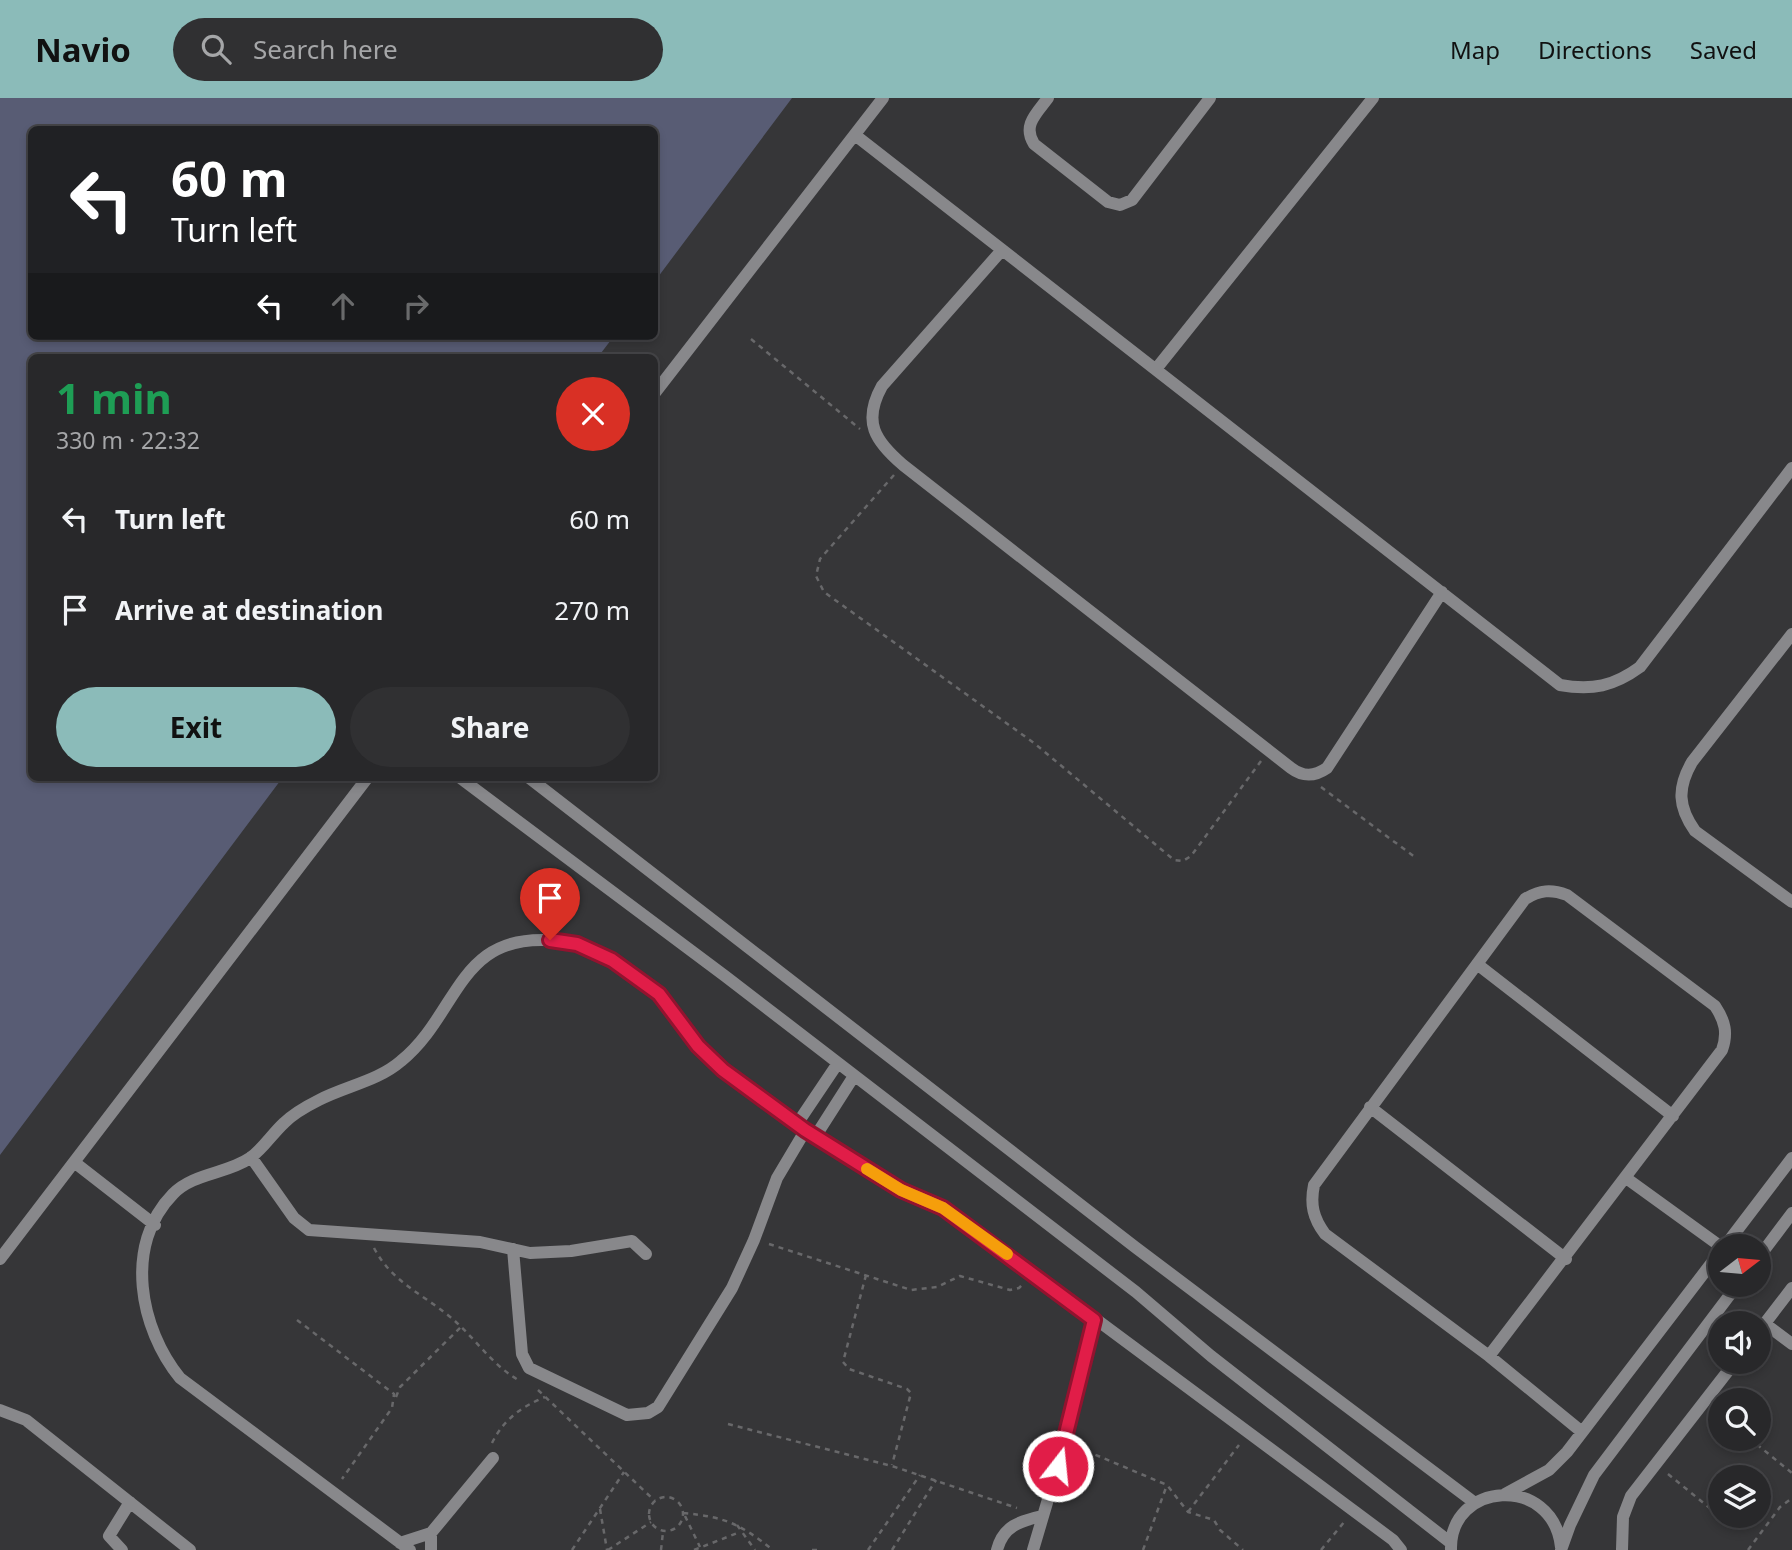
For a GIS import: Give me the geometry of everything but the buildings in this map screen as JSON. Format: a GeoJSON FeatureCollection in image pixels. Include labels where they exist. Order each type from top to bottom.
{"type":"FeatureCollection","features":[{"type":"Feature","properties":{"kind":"street"},"geometry":{"type":"LineString","coordinates":[[658,389],[883,98]]}},
{"type":"Feature","properties":{"kind":"street"},"geometry":{"type":"LineString","coordinates":[[1048,98],[1030,122],[1028,129],[1034,144],[1108,202],[1120,205],[1132,200],[1210,98]]}},
{"type":"Feature","properties":{"kind":"street"},"geometry":{"type":"LineString","coordinates":[[1156,369],[1373,98]]}},
{"type":"Feature","properties":{"kind":"street"},"geometry":{"type":"LineString","coordinates":[[855,135],[1560,685],[1581,689],[1603,687],[1623,680],[1640,667],[1792,468]]}},
{"type":"Feature","properties":{"kind":"street"},"geometry":{"type":"LineString","coordinates":[[1002,250],[877,395],[872,421],[877,439],[903,465],[1268,750],[1305,775],[1313,775],[1327,768],[1441,592]]}},
{"type":"Feature","properties":{"kind":"street"},"geometry":{"type":"LineString","coordinates":[[1792,634],[1692,762],[1682,778],[1679,797],[1684,815],[1695,831],[1792,902]]}},
{"type":"Feature","properties":{"kind":"street"},"geometry":{"type":"LineString","coordinates":[[0,1259],[365,781]]}},
{"type":"Feature","properties":{"kind":"street"},"geometry":{"type":"LineString","coordinates":[[464,781],[1136,1292],[1212,1356],[1451,1546],[1463,1514],[1475,1503],[1505,1494],[1549,1470],[1582,1432],[1708,1268]]}},
{"type":"Feature","properties":{"kind":"street"},"geometry":{"type":"LineString","coordinates":[[533,781],[1135,1247],[1475,1503]]}},
{"type":"Feature","properties":{"kind":"street"},"geometry":{"type":"LineString","coordinates":[[1489,1356],[1566,1259],[1722,1050],[1726,1027],[1715,1006],[1567,895],[1557,891],[1535,893],[1525,899],[1314,1185],[1312,1211],[1325,1234],[1489,1356],[1582,1432]]}},
{"type":"Feature","properties":{"kind":"street"},"geometry":{"type":"LineString","coordinates":[[494,1458],[431,1533],[405,1546],[180,1378],[169,1364],[152,1332],[143,1296],[144,1259],[155,1224],[173,1193],[191,1181],[251,1157],[285,1121],[316,1102],[378,1076],[402,1061],[482,958],[509,944],[536,940],[577,944],[612,960],[659,994],[710,1058],[806,1130],[901,1190],[943,1208],[1354,1510],[1393,1540],[1401,1550]]}},
{"type":"Feature","properties":{"kind":"street"},"geometry":{"type":"LineString","coordinates":[[1476,964],[1673,1116]]}},
{"type":"Feature","properties":{"kind":"street"},"geometry":{"type":"LineString","coordinates":[[513,1249],[522,1354],[529,1368],[628,1415],[648,1413],[665,1399],[732,1287],[754,1240],[776,1178],[806,1130],[838,1063]]}},
{"type":"Feature","properties":{"kind":"street"},"geometry":{"type":"LineString","coordinates":[[806,1130],[854,1076]]}},
{"type":"Feature","properties":{"kind":"street"},"geometry":{"type":"LineString","coordinates":[[1370,1107],[1566,1259]]}},
{"type":"Feature","properties":{"kind":"street"},"geometry":{"type":"LineString","coordinates":[[251,1157],[300,1225],[309,1230],[480,1242],[551,1253],[632,1241],[646,1254]]}},
{"type":"Feature","properties":{"kind":"street"},"geometry":{"type":"LineString","coordinates":[[1732,1234],[1792,1157]]}},
{"type":"Feature","properties":{"kind":"street"},"geometry":{"type":"LineString","coordinates":[[74,1162],[155,1224]]}},
{"type":"Feature","properties":{"kind":"street"},"geometry":{"type":"LineString","coordinates":[[1626,1178],[1708,1235]]}},
{"type":"Feature","properties":{"kind":"street"},"geometry":{"type":"LineString","coordinates":[[1771,1241],[1792,1213]]}},
{"type":"Feature","properties":{"kind":"street"},"geometry":{"type":"LineString","coordinates":[[1771,1316],[1791,1290]]}},
{"type":"Feature","properties":{"kind":"street"},"geometry":{"type":"LineString","coordinates":[[1561,1550],[1594,1475],[1728,1297]]}},
{"type":"Feature","properties":{"kind":"street"},"geometry":{"type":"LineString","coordinates":[[1033,1550],[1065,1442],[1094,1320]]}},
{"type":"Feature","properties":{"kind":"street"},"geometry":{"type":"LineString","coordinates":[[1771,1332],[1792,1344]]}},
{"type":"Feature","properties":{"kind":"street"},"geometry":{"type":"LineString","coordinates":[[1622,1550],[1621,1528],[1626,1507],[1655,1464],[1726,1374]]}},
{"type":"Feature","properties":{"kind":"street"},"geometry":{"type":"LineString","coordinates":[[0,1410],[26,1420],[190,1550]]}},
{"type":"Feature","properties":{"kind":"street"},"geometry":{"type":"LineString","coordinates":[[1505,1494],[1526,1499],[1545,1510],[1557,1529],[1561,1550]]}},
{"type":"Feature","properties":{"kind":"street"},"geometry":{"type":"LineString","coordinates":[[122,1550],[108,1536],[130,1502]]}},
{"type":"Feature","properties":{"kind":"street"},"geometry":{"type":"LineString","coordinates":[[997,1550],[1000,1538],[1018,1521],[1042,1516]]}},
{"type":"Feature","properties":{"kind":"street"},"geometry":{"type":"LineString","coordinates":[[431,1533],[432,1550]]}},
{"type":"Feature","properties":{"kind":"path"},"geometry":{"type":"LineString","coordinates":[[751,339],[861,430]]}},
{"type":"Feature","properties":{"kind":"path"},"geometry":{"type":"LineString","coordinates":[[903,465],[820,559],[816,576],[824,592],[1034,743],[1174,860],[1184,861],[1191,856],[1268,750]]}},
{"type":"Feature","properties":{"kind":"path"},"geometry":{"type":"LineString","coordinates":[[1305,775],[1416,858]]}},
{"type":"Feature","properties":{"kind":"path"},"geometry":{"type":"LineString","coordinates":[[370,1235],[380,1260],[398,1281],[461,1327],[497,1366],[526,1382]]}},
{"type":"Feature","properties":{"kind":"path"},"geometry":{"type":"LineString","coordinates":[[754,1240],[911,1290],[937,1287],[960,1276],[1010,1290],[1022,1286],[1028,1270]]}},
{"type":"Feature","properties":{"kind":"path"},"geometry":{"type":"LineString","coordinates":[[866,1275],[843,1362],[849,1369],[907,1389],[911,1393],[892,1466]]}},
{"type":"Feature","properties":{"kind":"path"},"geometry":{"type":"LineString","coordinates":[[297,1320],[390,1389],[395,1401]]}},
{"type":"Feature","properties":{"kind":"path"},"geometry":{"type":"LineString","coordinates":[[332,1492],[395,1401],[400,1387],[461,1327]]}},
{"type":"Feature","properties":{"kind":"path"},"geometry":{"type":"LineString","coordinates":[[536,1387],[655,1501]]}},
{"type":"Feature","properties":{"kind":"path"},"geometry":{"type":"LineString","coordinates":[[485,1470],[489,1450],[504,1424],[527,1404],[545,1397]]}},
{"type":"Feature","properties":{"kind":"path"},"geometry":{"type":"LineString","coordinates":[[728,1424],[892,1466],[1017,1508]]}},
{"type":"Feature","properties":{"kind":"path"},"geometry":{"type":"LineString","coordinates":[[1188,1513],[1248,1433]]}},
{"type":"Feature","properties":{"kind":"path"},"geometry":{"type":"LineString","coordinates":[[1065,1442],[1167,1485],[1188,1513],[1214,1520],[1220,1530],[1243,1550]]}},
{"type":"Feature","properties":{"kind":"path"},"geometry":{"type":"LineString","coordinates":[[1765,1451],[1792,1472]]}},
{"type":"Feature","properties":{"kind":"path"},"geometry":{"type":"LineString","coordinates":[[1655,1464],[1708,1507]]}},
{"type":"Feature","properties":{"kind":"path"},"geometry":{"type":"LineString","coordinates":[[572,1550],[624,1472]]}},
{"type":"Feature","properties":{"kind":"path"},"geometry":{"type":"LineString","coordinates":[[868,1550],[920,1475]]}},
{"type":"Feature","properties":{"kind":"path"},"geometry":{"type":"LineString","coordinates":[[892,1550],[936,1480]]}},
{"type":"Feature","properties":{"kind":"path"},"geometry":{"type":"LineString","coordinates":[[1143,1550],[1167,1485]]}},
{"type":"Feature","properties":{"kind":"path"},"geometry":{"type":"LineString","coordinates":[[650,1522],[650,1509],[655,1501],[671,1498],[677,1501],[700,1548]]}},
{"type":"Feature","properties":{"kind":"path"},"geometry":{"type":"LineString","coordinates":[[1748,1550],[1787,1500],[1792,1498]]}},
{"type":"Feature","properties":{"kind":"path"},"geometry":{"type":"LineString","coordinates":[[1787,1500],[1792,1504]]}},
{"type":"Feature","properties":{"kind":"path"},"geometry":{"type":"LineString","coordinates":[[600,1509],[607,1550],[650,1522]]}},
{"type":"Feature","properties":{"kind":"path"},"geometry":{"type":"LineString","coordinates":[[1321,1550],[1354,1510]]}},
{"type":"Feature","properties":{"kind":"path"},"geometry":{"type":"LineString","coordinates":[[683,1513],[722,1518],[736,1523],[773,1550]]}},
{"type":"Feature","properties":{"kind":"path"},"geometry":{"type":"LineString","coordinates":[[664,1531],[679,1525],[683,1513]]}},
{"type":"Feature","properties":{"kind":"path"},"geometry":{"type":"LineString","coordinates":[[650,1522],[664,1531]]}},
{"type":"Feature","properties":{"kind":"path"},"geometry":{"type":"LineString","coordinates":[[736,1523],[755,1550]]}},
{"type":"Feature","properties":{"kind":"path"},"geometry":{"type":"LineString","coordinates":[[661,1550],[664,1531]]}},
{"type":"Feature","properties":{"kind":"path"},"geometry":{"type":"LineString","coordinates":[[694,1550],[740,1532]]}},
{"type":"Feature","properties":{"kind":"path"},"geometry":{"type":"LineString","coordinates":[[812,1550],[818,1550]]}},
{"type":"Feature","properties":{"kind":"shaded area"},"geometry":{"type":"Polygon","coordinates":[[[0,98],[792,98],[658,277],[658,126],[28,126],[28,340],[611,340],[600,354],[28,354],[28,781],[280,781],[0,1155],[0,98]]]}},
{"type":"Feature","properties":{"kind":"slow traffic"},"geometry":{"type":"LineString","coordinates":[[867,1169],[901,1190],[943,1208],[1007,1254]]}},
{"type":"Feature","properties":{"kind":"route"},"geometry":{"type":"LineString","coordinates":[[550,940],[577,944],[612,960],[659,994],[698,1046],[723,1070],[805,1130],[901,1190],[943,1208],[1094,1320],[1058,1466]]}}]}
